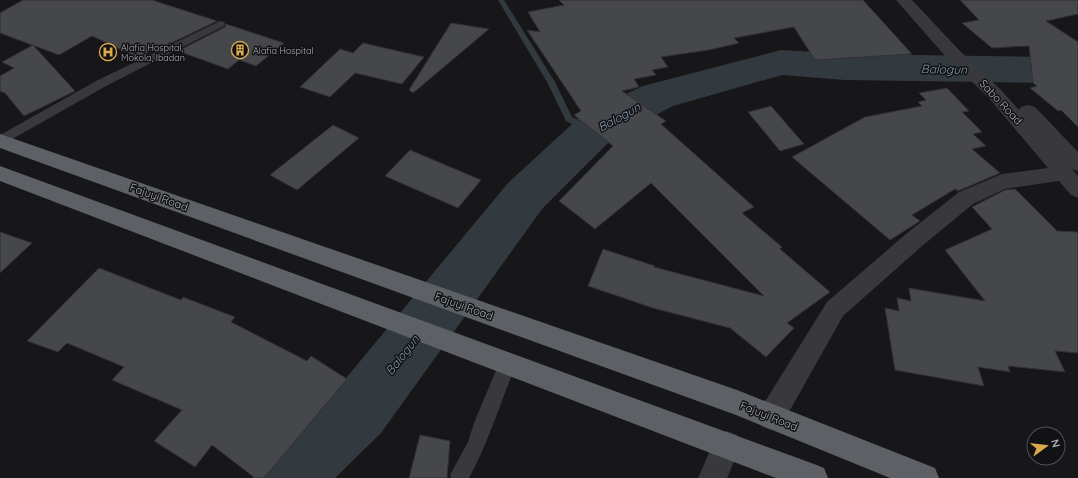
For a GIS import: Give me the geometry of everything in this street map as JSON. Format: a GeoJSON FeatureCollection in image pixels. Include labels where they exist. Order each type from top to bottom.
{"type":"FeatureCollection","features":[{"type":"Feature","properties":{"kind":"highway","name":"Fajuyi Road"},"geometry":{"type":"LineString","coordinates":[[0,141],[737,403],[925,478]]}},
{"type":"Feature","properties":{"kind":"highway"},"geometry":{"type":"LineString","coordinates":[[0,173],[727,444],[814,478]]}},
{"type":"Feature","properties":{"kind":"street","name":"Sabo Road"},"geometry":{"type":"LineString","coordinates":[[904,0],[958,56],[1003,93],[1073,176]]}},
{"type":"Feature","properties":{"kind":"street","name":"Sabo Road"},"geometry":{"type":"LineString","coordinates":[[912,0],[958,56]]}},
{"type":"Feature","properties":{"kind":"street"},"geometry":{"type":"LineString","coordinates":[[771,417],[835,309],[914,240],[966,198],[1002,182],[1073,176]]}},
{"type":"Feature","properties":{"kind":"street"},"geometry":{"type":"LineString","coordinates":[[712,478],[727,444]]}},
{"type":"Feature","properties":{"kind":"lane"},"geometry":{"type":"LineString","coordinates":[[0,141],[96,87],[220,24]]}},
{"type":"Feature","properties":{"kind":"lane"},"geometry":{"type":"LineString","coordinates":[[460,475],[476,446],[483,423],[508,362]]}},
{"type":"Feature","properties":{"kind":"building"},"geometry":{"type":"Polygon","coordinates":[[[23,0],[152,0],[217,21],[165,46],[161,45],[139,58],[92,36],[59,55],[0,33],[0,13],[23,0]]]}},
{"type":"Feature","properties":{"kind":"building"},"geometry":{"type":"Polygon","coordinates":[[[559,0],[863,0],[912,54],[815,60],[794,27],[734,38],[739,43],[709,50],[661,57],[668,67],[652,70],[656,75],[634,79],[639,87],[622,91],[666,121],[661,124],[754,207],[742,213],[782,247],[780,249],[830,292],[787,323],[794,328],[766,357],[730,328],[653,308],[588,286],[603,249],[655,266],[654,267],[764,296],[651,183],[595,229],[559,201],[613,146],[574,115],[581,111],[527,30],[540,32],[528,12],[564,5],[559,0]]]}},
{"type":"Feature","properties":{"kind":"building"},"geometry":{"type":"Polygon","coordinates":[[[960,0],[1078,0],[1078,14],[1046,21],[1078,42],[1078,127],[1061,110],[1058,111],[1030,88],[1037,86],[1033,83],[1029,46],[992,48],[962,23],[979,20],[960,0]]]}},
{"type":"Feature","properties":{"kind":"building"},"geometry":{"type":"Polygon","coordinates":[[[451,23],[489,29],[413,93],[409,90],[451,23]]]}},
{"type":"Feature","properties":{"kind":"building","name":"Alafia Hospital"},"geometry":{"type":"Polygon","coordinates":[[[226,24],[284,43],[256,66],[239,60],[228,69],[178,51],[225,27],[226,24]]]}},
{"type":"Feature","properties":{"kind":"building"},"geometry":{"type":"Polygon","coordinates":[[[363,43],[424,57],[402,84],[355,73],[330,97],[300,87],[340,49],[353,53],[363,43]]]}},
{"type":"Feature","properties":{"kind":"building"},"geometry":{"type":"Polygon","coordinates":[[[33,45],[75,91],[24,116],[5,93],[0,91],[0,76],[14,68],[2,62],[33,45]]]}},
{"type":"Feature","properties":{"kind":"building"},"geometry":{"type":"Polygon","coordinates":[[[947,88],[969,111],[962,112],[982,132],[973,134],[986,146],[972,149],[1000,173],[958,191],[955,189],[912,215],[920,221],[890,240],[792,157],[865,117],[922,106],[918,102],[926,100],[919,93],[947,88]]]}},
{"type":"Feature","properties":{"kind":"building"},"geometry":{"type":"Polygon","coordinates":[[[771,106],[804,144],[780,151],[748,112],[771,106]]]}},
{"type":"Feature","properties":{"kind":"building"},"geometry":{"type":"Polygon","coordinates":[[[333,125],[359,138],[297,190],[270,175],[333,125]]]}},
{"type":"Feature","properties":{"kind":"building"},"geometry":{"type":"Polygon","coordinates":[[[410,150],[481,180],[458,208],[385,176],[410,150]]]}},
{"type":"Feature","properties":{"kind":"building"},"geometry":{"type":"Polygon","coordinates":[[[1015,189],[1057,231],[1078,232],[1078,353],[1055,351],[1065,372],[1008,366],[1010,372],[978,367],[984,386],[895,370],[885,308],[899,311],[897,298],[911,301],[909,288],[985,301],[945,250],[992,229],[972,207],[1005,190],[1015,189]]]}},
{"type":"Feature","properties":{"kind":"building"},"geometry":{"type":"Polygon","coordinates":[[[0,232],[32,243],[0,273],[0,232]]]}},
{"type":"Feature","properties":{"kind":"building"},"geometry":{"type":"Polygon","coordinates":[[[99,268],[181,300],[183,297],[235,317],[231,322],[307,361],[311,356],[347,379],[264,478],[255,478],[212,445],[195,467],[154,441],[182,410],[112,380],[124,367],[67,343],[58,352],[27,341],[99,268]]]}},
{"type":"Feature","properties":{"kind":"building"},"geometry":{"type":"Polygon","coordinates":[[[420,435],[450,441],[447,478],[409,478],[420,435]]]}},
{"type":"Feature","properties":{"kind":"waterway"},"geometry":{"type":"LineString","coordinates":[[501,0],[551,82],[569,119],[593,131]]}},
{"type":"Feature","properties":{"kind":"waterway","name":"Balogun"},"geometry":{"type":"LineString","coordinates":[[286,478],[359,411],[525,196],[599,125],[658,96],[781,62],[845,67],[1057,70],[1078,72]]}},
{"type":"Feature","properties":{"kind":"place","name":"Alafia Hospital"},"geometry":{"type":"Point","coordinates":[240,50]}},
{"type":"Feature","properties":{"kind":"place","name":"Alafia Hospital, Mokola, Ibadan"},"geometry":{"type":"Point","coordinates":[108,52]}}]}
